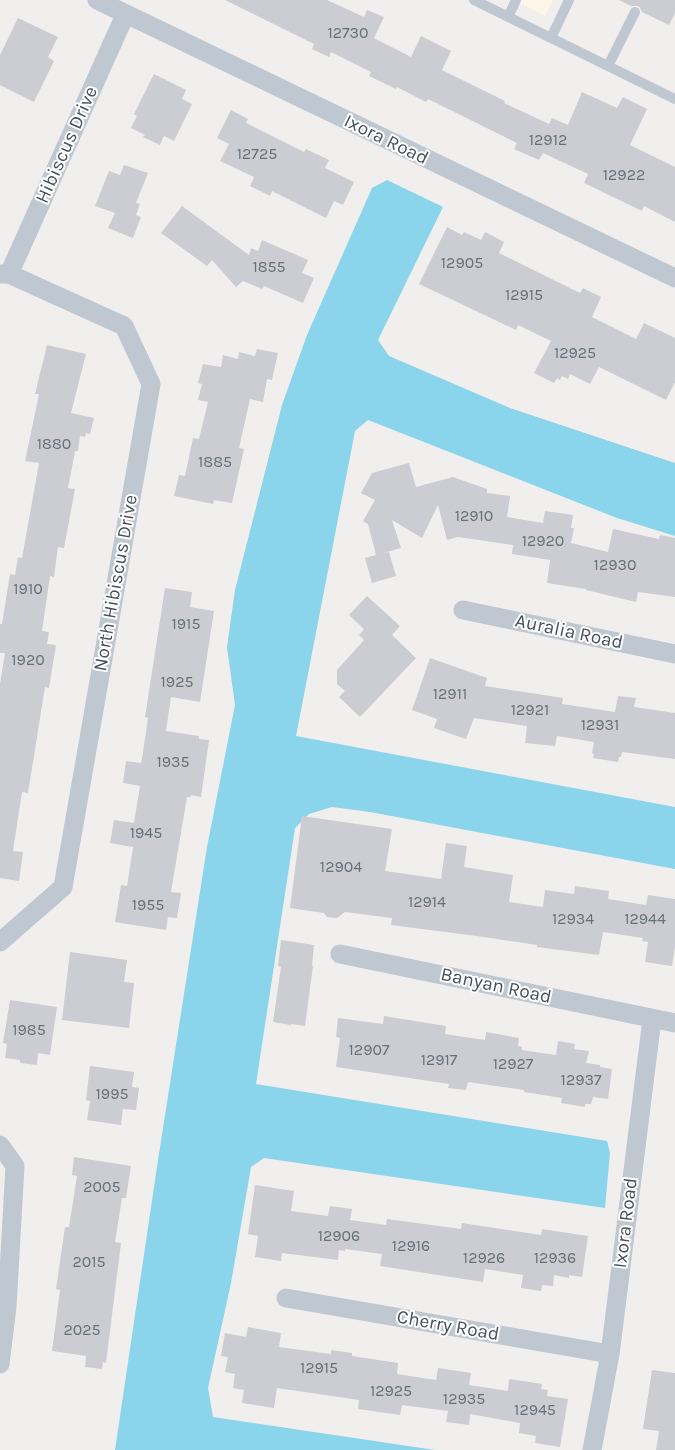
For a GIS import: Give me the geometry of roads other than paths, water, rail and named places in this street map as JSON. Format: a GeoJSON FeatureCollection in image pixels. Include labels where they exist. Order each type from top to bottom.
{"type":"FeatureCollection","features":[{"type":"Feature","properties":{"kind":"street","name":"Ixora Road"},"geometry":{"type":"LineString","coordinates":[[97,0],[675,278]]}},
{"type":"Feature","properties":{"kind":"street","name":"Hibiscus Drive"},"geometry":{"type":"LineString","coordinates":[[5,274],[125,15]]}},
{"type":"Feature","properties":{"kind":"street","name":"North Hibiscus Drive"},"geometry":{"type":"LineString","coordinates":[[0,942],[63,887],[151,384],[124,326],[5,274]]}},
{"type":"Feature","properties":{"kind":"street","name":"Auralia Road"},"geometry":{"type":"LineString","coordinates":[[463,610],[675,654]]}},
{"type":"Feature","properties":{"kind":"street","name":"Banyan Road"},"geometry":{"type":"LineString","coordinates":[[340,954],[652,1019]]}},
{"type":"Feature","properties":{"kind":"street","name":"Ixora Road"},"geometry":{"type":"LineString","coordinates":[[592,1450],[610,1354],[652,1019]]}},
{"type":"Feature","properties":{"kind":"street"},"geometry":{"type":"LineString","coordinates":[[652,1019],[675,1023]]}},
{"type":"Feature","properties":{"kind":"street"},"geometry":{"type":"LineString","coordinates":[[0,1145],[15,1166],[7,1307],[0,1364]]}},
{"type":"Feature","properties":{"kind":"street","name":"Cherry Road"},"geometry":{"type":"LineString","coordinates":[[286,1298],[610,1354]]}},
{"type":"Feature","properties":{"kind":"lane"},"geometry":{"type":"LineString","coordinates":[[474,0],[675,99]]}},
{"type":"Feature","properties":{"kind":"lane"},"geometry":{"type":"LineString","coordinates":[[508,17],[516,0]]}},
{"type":"Feature","properties":{"kind":"lane"},"geometry":{"type":"LineString","coordinates":[[550,38],[569,0]]}},
{"type":"Feature","properties":{"kind":"lane"},"geometry":{"type":"LineString","coordinates":[[608,66],[635,12]]}},
{"type":"Feature","properties":{"kind":"water"},"geometry":{"type":"Polygon","coordinates":[[[387,180],[443,207],[378,340],[389,356],[510,408],[675,463],[675,536],[617,518],[368,420],[355,431],[296,736],[675,807],[675,869],[370,812],[332,807],[309,814],[295,828],[256,1084],[607,1141],[610,1153],[605,1208],[264,1158],[251,1167],[231,1283],[208,1388],[213,1417],[435,1450],[115,1450],[207,847],[235,705],[227,647],[235,590],[282,405],[307,335],[372,188],[387,180]]]}}]}
